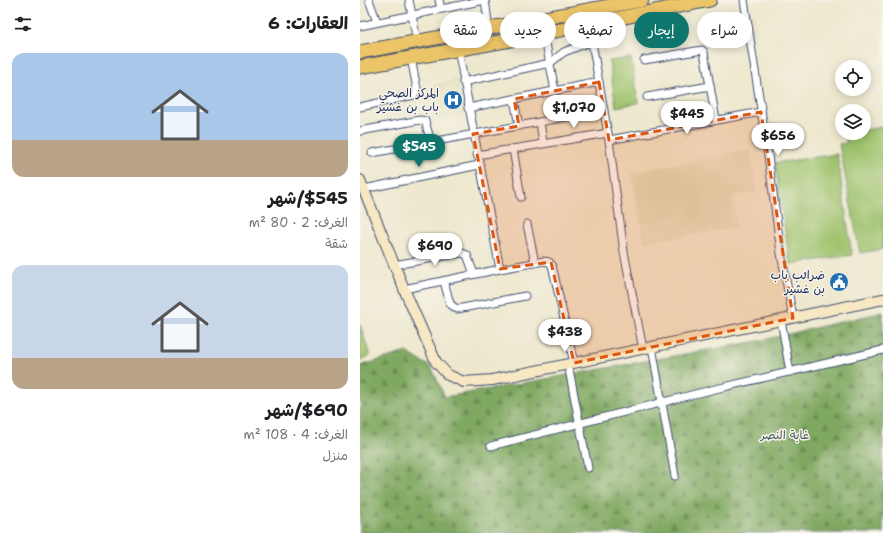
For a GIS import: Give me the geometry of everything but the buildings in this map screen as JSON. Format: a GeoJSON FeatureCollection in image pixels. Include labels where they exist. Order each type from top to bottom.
{"type":"FeatureCollection","features":[{"type":"Feature","properties":{"kind":"highway"},"geometry":{"type":"LineString","coordinates":[[492,28],[642,0]]}},
{"type":"Feature","properties":{"kind":"highway"},"geometry":{"type":"LineString","coordinates":[[626,17],[710,0]]}},
{"type":"Feature","properties":{"kind":"highway"},"geometry":{"type":"LineString","coordinates":[[360,52],[440,37]]}},
{"type":"Feature","properties":{"kind":"highway"},"geometry":{"type":"LineString","coordinates":[[360,67],[500,41]]}},
{"type":"Feature","properties":{"kind":"street"},"geometry":{"type":"LineString","coordinates":[[368,0],[377,22]]}},
{"type":"Feature","properties":{"kind":"street"},"geometry":{"type":"LineString","coordinates":[[408,0],[417,41]]}},
{"type":"Feature","properties":{"kind":"street"},"geometry":{"type":"LineString","coordinates":[[439,0],[441,10]]}},
{"type":"Feature","properties":{"kind":"street"},"geometry":{"type":"LineString","coordinates":[[360,26],[485,0],[487,12]]}},
{"type":"Feature","properties":{"kind":"street"},"geometry":{"type":"LineString","coordinates":[[744,0],[780,248],[793,318]]}},
{"type":"Feature","properties":{"kind":"street"},"geometry":{"type":"LineString","coordinates":[[547,48],[555,91]]}},
{"type":"Feature","properties":{"kind":"street"},"geometry":{"type":"LineString","coordinates":[[463,82],[550,63],[564,52],[574,48]]}},
{"type":"Feature","properties":{"kind":"street"},"geometry":{"type":"LineString","coordinates":[[593,48],[609,136],[624,252],[662,403],[675,476]]}},
{"type":"Feature","properties":{"kind":"street"},"geometry":{"type":"LineString","coordinates":[[458,49],[463,82],[500,268]]}},
{"type":"Feature","properties":{"kind":"street"},"geometry":{"type":"LineString","coordinates":[[644,60],[702,50],[704,52],[716,120]]}},
{"type":"Feature","properties":{"kind":"street"},"geometry":{"type":"LineString","coordinates":[[360,107],[414,95],[417,89],[411,58]]}},
{"type":"Feature","properties":{"kind":"street"},"geometry":{"type":"LineString","coordinates":[[468,108],[599,82]]}},
{"type":"Feature","properties":{"kind":"street"},"geometry":{"type":"LineString","coordinates":[[647,98],[710,86]]}},
{"type":"Feature","properties":{"kind":"street"},"geometry":{"type":"LineString","coordinates":[[514,99],[519,126]]}},
{"type":"Feature","properties":{"kind":"street"},"geometry":{"type":"LineString","coordinates":[[372,153],[604,110]]}},
{"type":"Feature","properties":{"kind":"street"},"geometry":{"type":"LineString","coordinates":[[477,155],[544,143],[609,136],[761,112]]}},
{"type":"Feature","properties":{"kind":"street"},"geometry":{"type":"LineString","coordinates":[[360,131],[420,120],[425,121],[431,142]]}},
{"type":"Feature","properties":{"kind":"street"},"geometry":{"type":"LineString","coordinates":[[540,122],[544,143]]}},
{"type":"Feature","properties":{"kind":"street"},"geometry":{"type":"LineString","coordinates":[[513,149],[521,197]]}},
{"type":"Feature","properties":{"kind":"street"},"geometry":{"type":"LineString","coordinates":[[479,165],[362,184],[394,265],[436,362],[448,375],[457,379],[471,382],[492,380],[883,299]]}},
{"type":"Feature","properties":{"kind":"street"},"geometry":{"type":"LineString","coordinates":[[527,224],[535,263]]}},
{"type":"Feature","properties":{"kind":"street"},"geometry":{"type":"LineString","coordinates":[[394,265],[462,253],[467,255],[474,274]]}},
{"type":"Feature","properties":{"kind":"street"},"geometry":{"type":"LineString","coordinates":[[404,289],[500,268],[549,262],[552,265],[571,364],[588,468]]}},
{"type":"Feature","properties":{"kind":"street"},"geometry":{"type":"LineString","coordinates":[[444,281],[450,304],[457,309],[525,296]]}},
{"type":"Feature","properties":{"kind":"street"},"geometry":{"type":"LineString","coordinates":[[781,320],[790,372]]}},
{"type":"Feature","properties":{"kind":"street"},"geometry":{"type":"LineString","coordinates":[[491,446],[883,350]]}},
{"type":"Feature","properties":{"kind":"highlighted area"},"geometry":{"type":"Polygon","coordinates":[[[599,82],[609,140],[761,112],[793,318],[574,363],[551,262],[500,269],[473,134],[519,126],[514,99],[599,82]]]}},
{"type":"Feature","properties":{"kind":"shaded area"},"geometry":{"type":"Polygon","coordinates":[[[458,79],[466,115],[434,122],[431,109],[438,107],[432,85],[458,79]]]}},
{"type":"Feature","properties":{"kind":"shaded area"},"geometry":{"type":"Polygon","coordinates":[[[750,149],[757,192],[732,196],[737,228],[644,242],[632,173],[750,149]]]}},
{"type":"Feature","properties":{"kind":"green space"},"geometry":{"type":"Polygon","coordinates":[[[631,58],[638,103],[616,107],[609,61],[631,58]]]}},
{"type":"Feature","properties":{"kind":"green space"},"geometry":{"type":"Polygon","coordinates":[[[883,127],[883,249],[860,253],[839,144],[847,143],[846,140],[871,140],[871,129],[883,127]]]}},
{"type":"Feature","properties":{"kind":"green space"},"geometry":{"type":"Polygon","coordinates":[[[837,154],[852,255],[790,264],[775,163],[837,154]]]}},
{"type":"Feature","properties":{"kind":"green space","name":"غابة النصر"},"geometry":{"type":"Polygon","coordinates":[[[883,312],[883,533],[360,533],[360,366],[406,352],[431,367],[445,397],[763,340],[883,312]]]}},
{"type":"Feature","properties":{"kind":"green space"},"geometry":{"type":"Polygon","coordinates":[[[360,324],[370,356],[360,360],[360,324]]]}},
{"type":"Feature","properties":{"kind":"place","name":"المركز الصحي باب بن غشير"},"geometry":{"type":"Point","coordinates":[453,100]}},
{"type":"Feature","properties":{"kind":"place","name":"ضرائب باب بن غشير"},"geometry":{"type":"Point","coordinates":[839,282]}}]}
